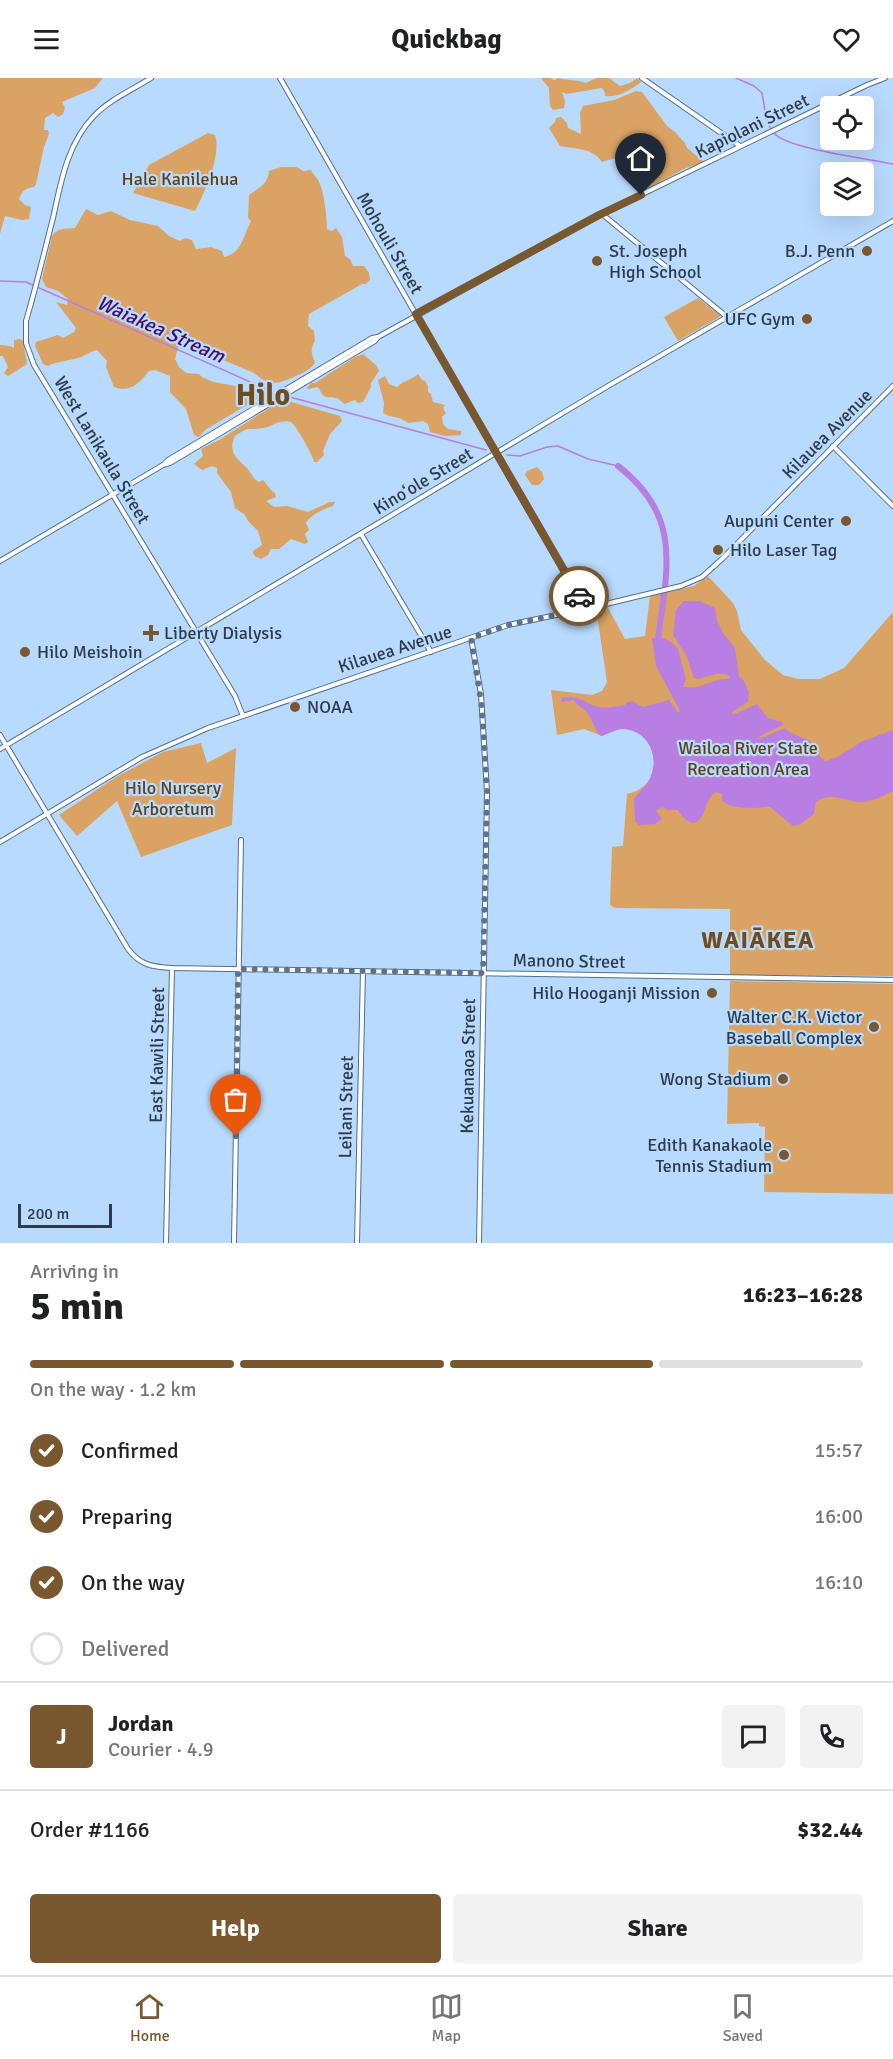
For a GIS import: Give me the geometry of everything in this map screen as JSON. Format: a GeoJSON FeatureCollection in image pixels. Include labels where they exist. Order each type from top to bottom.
{"type":"FeatureCollection","features":[{"type":"Feature","properties":{"kind":"street","name":"West Lanikaula Street"},"geometry":{"type":"LineString","coordinates":[[151,78],[108,104],[94,116],[82,130],[73,146],[62,178],[25,330],[29,354],[237,700],[243,716]]}},
{"type":"Feature","properties":{"kind":"street","name":"Mohouli Street"},"geometry":{"type":"LineString","coordinates":[[280,78],[585,609]]}},
{"type":"Feature","properties":{"kind":"street"},"geometry":{"type":"LineString","coordinates":[[642,78],[740,146]]}},
{"type":"Feature","properties":{"kind":"street","name":"Kapiolani Street"},"geometry":{"type":"LineString","coordinates":[[0,561],[372,338],[378,337],[416,314],[602,214],[885,78]]}},
{"type":"Feature","properties":{"kind":"street"},"geometry":{"type":"LineString","coordinates":[[602,214],[727,317]]}},
{"type":"Feature","properties":{"kind":"street","name":"Kinoʻole Street"},"geometry":{"type":"LineString","coordinates":[[0,749],[496,453],[893,221]]}},
{"type":"Feature","properties":{"kind":"street","name":"Kilauea Avenue"},"geometry":{"type":"LineString","coordinates":[[0,842],[167,745],[207,728],[508,625],[651,594],[681,586],[702,576],[893,386]]}},
{"type":"Feature","properties":{"kind":"street"},"geometry":{"type":"LineString","coordinates":[[833,447],[893,506]]}},
{"type":"Feature","properties":{"kind":"street"},"geometry":{"type":"LineString","coordinates":[[361,534],[430,652]]}},
{"type":"Feature","properties":{"kind":"street","name":"Kekuanaoa Street"},"geometry":{"type":"LineString","coordinates":[[471,638],[482,708],[487,792],[479,1243]]}},
{"type":"Feature","properties":{"kind":"street","name":"East Kawili Street"},"geometry":{"type":"LineString","coordinates":[[0,735],[130,952],[146,965],[172,968],[166,1243]]}},
{"type":"Feature","properties":{"kind":"street"},"geometry":{"type":"LineString","coordinates":[[234,1243],[241,840]]}},
{"type":"Feature","properties":{"kind":"street","name":"Manono Street"},"geometry":{"type":"LineString","coordinates":[[172,968],[893,980]]}},
{"type":"Feature","properties":{"kind":"street","name":"Leilani Street"},"geometry":{"type":"LineString","coordinates":[[357,1243],[363,970]]}},
{"type":"Feature","properties":{"kind":"green space"},"geometry":{"type":"Polygon","coordinates":[[[0,78],[103,78],[95,88],[62,102],[65,108],[63,114],[58,117],[53,113],[45,118],[44,130],[48,130],[49,134],[36,184],[24,190],[19,199],[31,207],[29,219],[22,220],[5,216],[0,234],[0,78]]]}},
{"type":"Feature","properties":{"kind":"green space"},"geometry":{"type":"Polygon","coordinates":[[[541,78],[554,80],[559,78],[586,83],[596,78],[609,78],[620,86],[637,78],[641,82],[615,96],[605,96],[602,88],[567,94],[562,92],[565,101],[564,108],[553,110],[550,106],[549,88],[541,78]]]}},
{"type":"Feature","properties":{"kind":"green space"},"geometry":{"type":"Polygon","coordinates":[[[636,91],[642,92],[667,126],[685,143],[687,148],[703,161],[649,188],[636,180],[619,157],[602,162],[589,152],[560,146],[549,128],[556,118],[561,117],[567,123],[568,128],[581,134],[580,112],[583,106],[614,100],[636,91]]]}},
{"type":"Feature","properties":{"kind":"green space","name":"Hale Kanilehua"},"geometry":{"type":"Polygon","coordinates":[[[208,133],[215,135],[216,153],[211,174],[195,211],[133,193],[149,165],[208,133]]]}},
{"type":"Feature","properties":{"kind":"green space"},"geometry":{"type":"Polygon","coordinates":[[[281,167],[311,170],[322,192],[327,229],[332,231],[336,228],[342,237],[345,256],[350,259],[353,266],[364,266],[369,273],[370,280],[366,284],[362,284],[309,314],[308,326],[314,331],[315,341],[312,352],[315,362],[310,368],[277,383],[266,381],[254,373],[195,346],[189,339],[180,341],[175,359],[186,373],[199,374],[213,382],[236,386],[242,393],[258,396],[257,399],[205,430],[199,437],[194,435],[186,409],[170,392],[170,376],[155,370],[149,371],[130,388],[114,387],[106,367],[107,361],[97,350],[48,366],[43,364],[35,346],[36,342],[58,335],[63,338],[74,332],[76,328],[56,302],[67,305],[68,299],[58,291],[46,287],[42,279],[54,233],[63,229],[75,228],[86,209],[98,215],[111,211],[130,220],[158,226],[169,236],[180,241],[185,238],[192,240],[196,249],[211,247],[222,251],[224,257],[238,249],[251,221],[248,218],[249,195],[265,182],[269,171],[281,167]]]}},
{"type":"Feature","properties":{"kind":"green space"},"geometry":{"type":"Polygon","coordinates":[[[698,298],[721,316],[678,341],[664,317],[698,298]]]}},
{"type":"Feature","properties":{"kind":"green space"},"geometry":{"type":"Polygon","coordinates":[[[14,340],[23,341],[27,364],[8,376],[4,373],[8,367],[3,356],[0,356],[0,345],[14,348],[14,340]]]}},
{"type":"Feature","properties":{"kind":"green space"},"geometry":{"type":"Polygon","coordinates":[[[363,354],[377,366],[379,371],[363,402],[358,403],[355,400],[344,404],[338,398],[324,396],[319,388],[307,388],[311,383],[315,383],[363,354]]]}},
{"type":"Feature","properties":{"kind":"green space"},"geometry":{"type":"Polygon","coordinates":[[[418,374],[428,386],[433,402],[445,405],[443,408],[446,413],[442,417],[443,424],[448,429],[461,431],[461,435],[445,436],[430,432],[428,424],[423,421],[409,423],[383,413],[384,403],[378,380],[385,376],[389,384],[397,387],[418,374]]]}},
{"type":"Feature","properties":{"kind":"green space"},"geometry":{"type":"Polygon","coordinates":[[[288,401],[340,416],[342,421],[330,434],[323,451],[324,455],[317,462],[314,462],[306,444],[291,422],[244,431],[235,436],[232,446],[234,453],[255,479],[259,482],[263,480],[275,493],[276,497],[266,501],[274,507],[287,506],[308,512],[335,502],[333,506],[314,514],[308,520],[306,523],[309,530],[305,534],[308,542],[305,544],[291,539],[279,549],[271,549],[268,555],[261,559],[253,553],[262,545],[258,531],[244,514],[235,508],[231,492],[217,473],[217,468],[212,466],[202,470],[194,464],[203,456],[201,449],[271,407],[288,401]]]}},
{"type":"Feature","properties":{"kind":"green space"},"geometry":{"type":"Polygon","coordinates":[[[537,467],[544,479],[539,485],[532,485],[525,475],[527,471],[537,467]]]}},
{"type":"Feature","properties":{"kind":"green space","name":"Wailoa River State Recreation Area"},"geometry":{"type":"Polygon","coordinates":[[[708,576],[733,603],[741,630],[765,660],[783,675],[798,679],[820,679],[844,668],[893,612],[893,976],[730,975],[730,909],[615,908],[610,905],[612,847],[623,846],[627,794],[641,788],[650,779],[654,768],[654,756],[642,736],[632,730],[620,729],[602,736],[584,729],[557,735],[551,690],[592,695],[602,691],[607,682],[596,608],[607,606],[625,639],[645,636],[650,596],[694,586],[708,576]]]}},
{"type":"Feature","properties":{"kind":"green space","name":"Hilo Nursery Arboretum"},"geometry":{"type":"Polygon","coordinates":[[[201,743],[207,763],[236,748],[232,825],[141,857],[117,801],[77,836],[59,815],[116,777],[163,752],[201,743]]]}},
{"type":"Feature","properties":{"kind":"green space"},"geometry":{"type":"Polygon","coordinates":[[[730,981],[893,984],[893,1194],[764,1192],[765,1127],[759,1126],[759,1123],[727,1124],[730,981]]]}},
{"type":"Feature","properties":{"kind":"shaded area"},"geometry":{"type":"Polygon","coordinates":[[[684,601],[700,601],[715,608],[723,633],[735,648],[739,676],[749,693],[748,702],[732,714],[757,704],[768,718],[782,722],[783,725],[760,736],[759,739],[785,728],[811,742],[820,757],[826,761],[839,756],[861,742],[893,730],[893,791],[862,802],[833,797],[822,799],[816,802],[814,814],[799,825],[793,826],[770,807],[733,806],[722,801],[722,794],[716,792],[710,797],[701,818],[695,823],[685,819],[678,810],[667,810],[662,807],[656,811],[662,819],[655,824],[639,825],[635,821],[634,799],[651,776],[654,760],[650,745],[639,734],[624,729],[601,736],[588,714],[574,700],[562,702],[561,698],[578,698],[605,708],[625,705],[632,701],[643,707],[669,700],[678,713],[680,711],[656,666],[652,638],[664,638],[678,649],[686,679],[683,687],[696,687],[728,679],[730,676],[724,674],[694,678],[686,655],[673,635],[676,610],[684,601]]]}},
{"type":"Feature","properties":{"kind":"waterway"},"geometry":{"type":"LineString","coordinates":[[736,78],[754,86],[762,93],[767,122],[771,129]]}},
{"type":"Feature","properties":{"kind":"waterway"},"geometry":{"type":"LineString","coordinates":[[774,133],[782,139],[811,149],[893,164]]}},
{"type":"Feature","properties":{"kind":"waterway","name":"Waiakea Stream"},"geometry":{"type":"LineString","coordinates":[[0,281],[26,282],[275,393]]}},
{"type":"Feature","properties":{"kind":"waterway","name":"Waiakea Stream"},"geometry":{"type":"LineString","coordinates":[[286,396],[486,450]]}},
{"type":"Feature","properties":{"kind":"waterway"},"geometry":{"type":"LineString","coordinates":[[507,455],[520,456],[547,447],[558,446],[588,459],[618,466]]}},
{"type":"Feature","properties":{"kind":"waterway"},"geometry":{"type":"LineString","coordinates":[[618,466],[639,485],[653,504],[662,524],[666,545],[666,567],[658,639],[660,647]]}},
{"type":"Feature","properties":{"kind":"way so far"},"geometry":{"type":"LineString","coordinates":[[236,1136],[238,969],[483,973],[487,792],[482,708],[471,638],[508,625],[585,609],[579,596]]}},
{"type":"Feature","properties":{"kind":"place","name":"B.J. Penn"},"geometry":{"type":"Point","coordinates":[867,251]}},
{"type":"Feature","properties":{"kind":"place","name":"St. Joseph High School"},"geometry":{"type":"Point","coordinates":[597,261]}},
{"type":"Feature","properties":{"kind":"place","name":"UFC Gym"},"geometry":{"type":"Point","coordinates":[807,319]}},
{"type":"Feature","properties":{"kind":"place","name":"Aupuni Center"},"geometry":{"type":"Point","coordinates":[846,521]}},
{"type":"Feature","properties":{"kind":"place","name":"Hilo Laser Tag"},"geometry":{"type":"Point","coordinates":[718,550]}},
{"type":"Feature","properties":{"kind":"place","name":"Liberty Dialysis"},"geometry":{"type":"Point","coordinates":[151,633]}},
{"type":"Feature","properties":{"kind":"place","name":"Hilo Meishoin"},"geometry":{"type":"Point","coordinates":[25,652]}},
{"type":"Feature","properties":{"kind":"place","name":"NOAA"},"geometry":{"type":"Point","coordinates":[295,707]}},
{"type":"Feature","properties":{"kind":"place","name":"Hilo Hooganji Mission"},"geometry":{"type":"Point","coordinates":[712,993]}},
{"type":"Feature","properties":{"kind":"place","name":"Walter C.K. Victor Baseball Complex"},"geometry":{"type":"Point","coordinates":[874,1027]}},
{"type":"Feature","properties":{"kind":"place","name":"Wong Stadium"},"geometry":{"type":"Point","coordinates":[783,1079]}},
{"type":"Feature","properties":{"kind":"place","name":"Edith Kanakaole Tennis Stadium"},"geometry":{"type":"Point","coordinates":[784,1155]}},
{"type":"Feature","properties":{"kind":"district","name":"Hilo"},"geometry":{"type":"Point","coordinates":[263,395]}},
{"type":"Feature","properties":{"kind":"district","name":"WAIĀKEA"},"geometry":{"type":"Point","coordinates":[758,940]}},
{"type":"Feature","properties":{"kind":"route"},"geometry":{"type":"LineString","coordinates":[[579,596],[416,314],[599,215],[641,195]]}}]}
